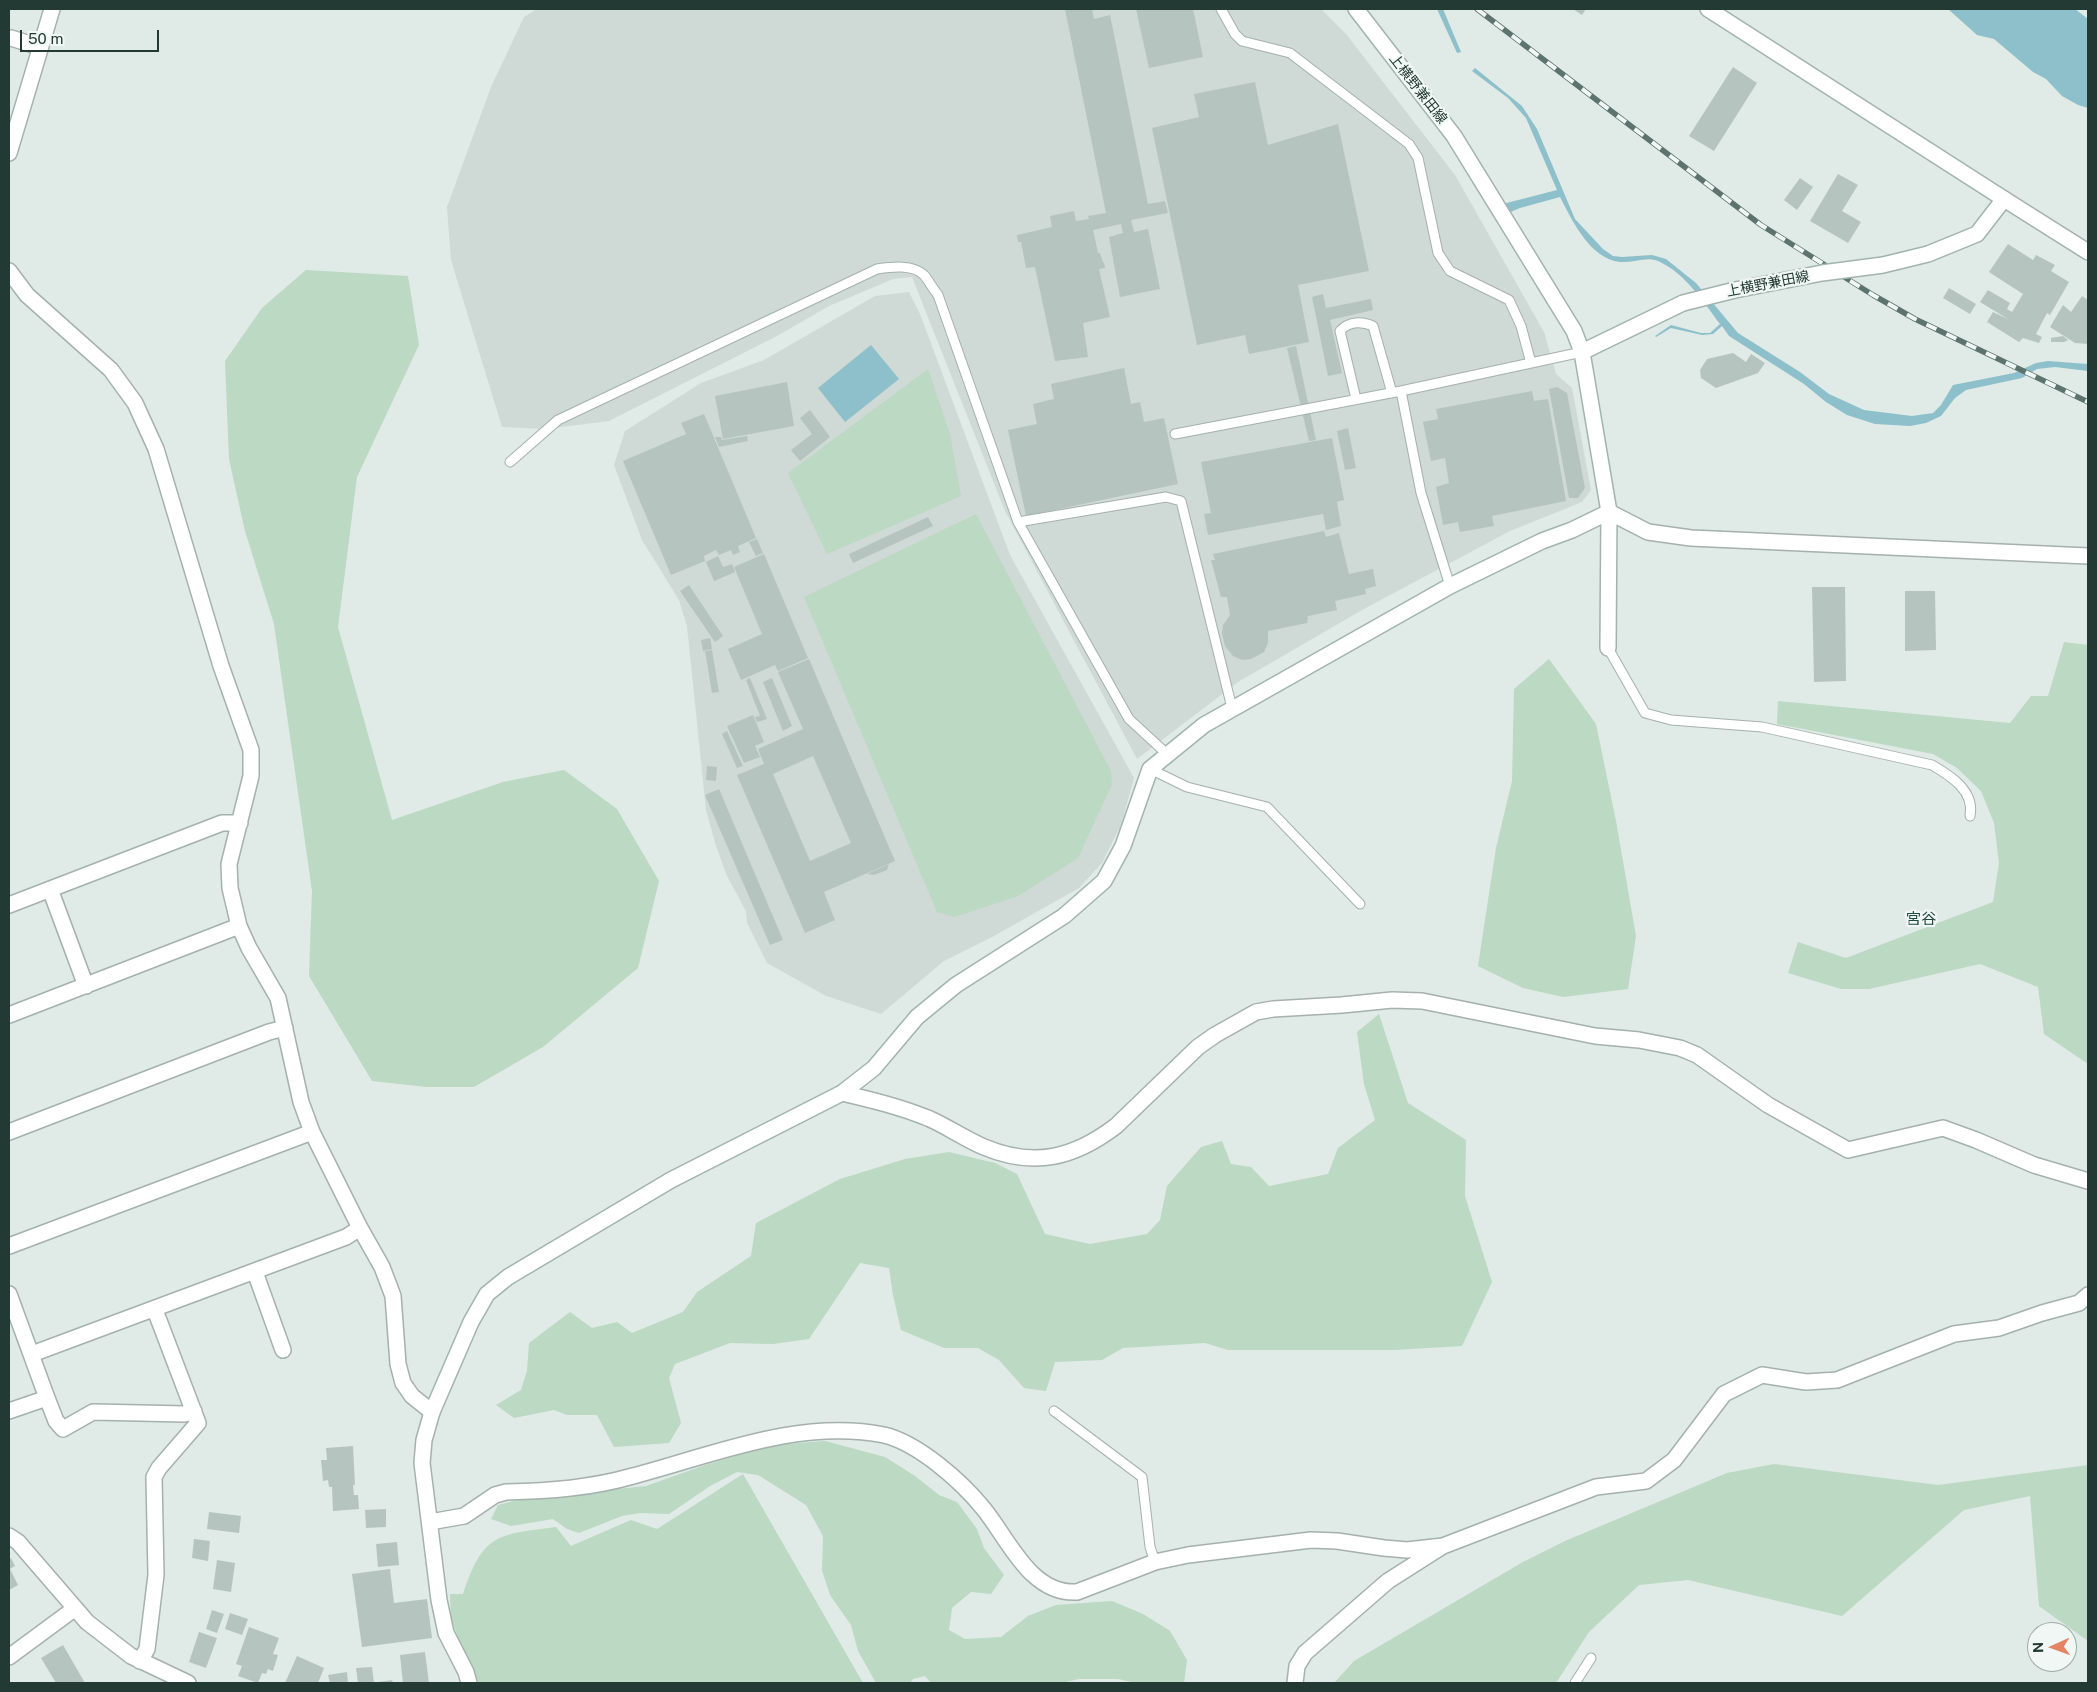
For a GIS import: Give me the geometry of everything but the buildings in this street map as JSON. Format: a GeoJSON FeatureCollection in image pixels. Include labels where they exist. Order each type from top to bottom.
{"type":"FeatureCollection","features":[{"type":"Feature","properties":{"kind":"street"},"geometry":{"type":"LineString","coordinates":[[9,153],[52,9]]}},
{"type":"Feature","properties":{"kind":"street","name":"上横野兼田線"},"geometry":{"type":"LineString","coordinates":[[1356,9],[1454,136],[1574,331],[1582,352],[1683,302],[1822,273],[1883,265],[1928,254],[1976,234],[2004,199]]}},
{"type":"Feature","properties":{"kind":"street"},"geometry":{"type":"LineString","coordinates":[[1708,9],[2088,252]]}},
{"type":"Feature","properties":{"kind":"street"},"geometry":{"type":"LineString","coordinates":[[11,38],[40,48]]}},
{"type":"Feature","properties":{"kind":"street"},"geometry":{"type":"LineString","coordinates":[[9,271],[27,296],[111,370],[135,404],[156,449],[221,666],[252,750],[251,776],[229,864],[230,888],[240,926],[248,948],[278,998],[301,1102],[312,1132],[382,1268],[393,1296],[398,1364],[403,1382],[412,1396],[432,1412]]}},
{"type":"Feature","properties":{"kind":"street"},"geometry":{"type":"LineString","coordinates":[[1582,352],[1609,512],[1608,648]]}},
{"type":"Feature","properties":{"kind":"street"},"geometry":{"type":"LineString","coordinates":[[1609,512],[1648,532],[1691,538],[2088,556]]}},
{"type":"Feature","properties":{"kind":"street"},"geometry":{"type":"LineString","coordinates":[[469,1683],[466,1672],[446,1633],[439,1600],[422,1463],[424,1440],[432,1412],[471,1322],[487,1294],[508,1277],[671,1180],[842,1093],[874,1068],[917,1018],[956,985],[1064,916],[1104,881],[1123,846],[1150,769],[1204,725],[1450,586],[1542,541],[1572,530],[1609,512]]}},
{"type":"Feature","properties":{"kind":"street"},"geometry":{"type":"LineString","coordinates":[[10,903],[222,823],[240,823]]}},
{"type":"Feature","properties":{"kind":"street"},"geometry":{"type":"LineString","coordinates":[[50,889],[86,986]]}},
{"type":"Feature","properties":{"kind":"street"},"geometry":{"type":"LineString","coordinates":[[9,1015],[240,926]]}},
{"type":"Feature","properties":{"kind":"street"},"geometry":{"type":"LineString","coordinates":[[842,1093],[888,1103],[907,1110],[1002,1154],[1025,1159],[1042,1160],[1059,1157],[1101,1138],[1116,1126],[1198,1047],[1256,1012],[1392,1000],[1422,1001],[1595,1036],[1639,1040],[1680,1048],[1697,1055],[1768,1105],[1848,1150],[1943,1128],[2034,1165],[2088,1181]]}},
{"type":"Feature","properties":{"kind":"street"},"geometry":{"type":"LineString","coordinates":[[9,1132],[260,1035],[285,1028]]}},
{"type":"Feature","properties":{"kind":"street"},"geometry":{"type":"LineString","coordinates":[[9,1246],[312,1132]]}},
{"type":"Feature","properties":{"kind":"street"},"geometry":{"type":"LineString","coordinates":[[32,1354],[255,1272],[346,1237],[360,1228]]}},
{"type":"Feature","properties":{"kind":"street"},"geometry":{"type":"LineString","coordinates":[[255,1272],[283,1350]]}},
{"type":"Feature","properties":{"kind":"street"},"geometry":{"type":"LineString","coordinates":[[9,1294],[47,1398],[56,1420],[63,1429],[93,1412],[185,1414],[194,1411]]}},
{"type":"Feature","properties":{"kind":"street"},"geometry":{"type":"LineString","coordinates":[[1295,1683],[1297,1666],[1305,1653],[1388,1581],[1443,1546],[1596,1487],[1646,1481],[1674,1460],[1724,1394],[1762,1375],[1806,1382],[1837,1380],[1954,1334],[1999,1328],[2079,1303],[2088,1295]]}},
{"type":"Feature","properties":{"kind":"street"},"geometry":{"type":"LineString","coordinates":[[140,1660],[147,1649],[156,1575],[154,1477],[198,1423],[155,1310]]}},
{"type":"Feature","properties":{"kind":"street"},"geometry":{"type":"LineString","coordinates":[[9,1411],[47,1398]]}},
{"type":"Feature","properties":{"kind":"street"},"geometry":{"type":"LineString","coordinates":[[430,1522],[464,1516],[495,1495],[506,1492],[575,1489],[775,1438],[836,1431],[883,1435],[897,1439],[927,1456],[957,1481],[983,1508],[1018,1558],[1037,1578],[1052,1588],[1065,1592],[1077,1592],[1155,1562],[1188,1555],[1311,1540],[1337,1541],[1407,1550],[1443,1546]]}},
{"type":"Feature","properties":{"kind":"street"},"geometry":{"type":"LineString","coordinates":[[9,1536],[18,1542],[63,1592],[74,1609],[131,1656],[188,1683]]}},
{"type":"Feature","properties":{"kind":"street"},"geometry":{"type":"LineString","coordinates":[[9,1657],[74,1609]]}},
{"type":"Feature","properties":{"kind":"lane"},"geometry":{"type":"LineString","coordinates":[[1222,9],[1234,34],[1242,41],[1290,53],[1409,144],[1418,158],[1438,253],[1450,271],[1509,300],[1521,326],[1531,363]]}},
{"type":"Feature","properties":{"kind":"lane"},"geometry":{"type":"LineString","coordinates":[[510,462],[558,420],[877,269],[893,266],[909,268],[923,274],[938,295],[1018,522],[1129,719],[1167,754]]}},
{"type":"Feature","properties":{"kind":"lane"},"geometry":{"type":"LineString","coordinates":[[1356,399],[1340,331],[1344,326],[1363,321],[1373,326],[1396,392],[1421,493],[1450,586]]}},
{"type":"Feature","properties":{"kind":"lane"},"geometry":{"type":"LineString","coordinates":[[1176,434],[1396,392],[1582,352]]}},
{"type":"Feature","properties":{"kind":"lane"},"geometry":{"type":"LineString","coordinates":[[1018,522],[1166,498],[1181,501],[1232,708]]}},
{"type":"Feature","properties":{"kind":"lane"},"geometry":{"type":"LineString","coordinates":[[1608,648],[1645,713],[1672,720],[1762,727],[1932,765],[1954,778],[1968,795],[1972,806],[1970,816]]}},
{"type":"Feature","properties":{"kind":"lane"},"geometry":{"type":"LineString","coordinates":[[1150,769],[1187,787],[1267,807],[1360,904]]}},
{"type":"Feature","properties":{"kind":"lane"},"geometry":{"type":"LineString","coordinates":[[1054,1411],[1142,1477],[1150,1547],[1155,1562]]}},
{"type":"Feature","properties":{"kind":"lane"},"geometry":{"type":"LineString","coordinates":[[1575,1683],[1591,1658]]}},
{"type":"Feature","properties":{"kind":"shaded area"},"geometry":{"type":"Polygon","coordinates":[[[537,9],[1321,9],[1346,34],[1455,175],[1544,332],[1556,374],[1572,388],[1591,490],[1582,502],[1510,531],[1362,610],[1238,682],[1137,759],[1005,511],[912,277],[893,279],[829,306],[777,336],[609,421],[545,429],[502,427],[451,260],[447,207],[491,87],[524,17],[537,9]]]}},
{"type":"Feature","properties":{"kind":"shaded area"},"geometry":{"type":"Polygon","coordinates":[[[909,292],[920,314],[1010,555],[1134,778],[1121,825],[1102,863],[1079,888],[994,936],[944,961],[881,1014],[826,996],[767,963],[747,923],[746,911],[727,876],[706,810],[687,626],[679,600],[642,540],[614,465],[625,431],[701,383],[764,360],[875,296],[909,292]]]}},
{"type":"Feature","properties":{"kind":"green space"},"geometry":{"type":"Polygon","coordinates":[[[306,270],[408,276],[419,345],[357,477],[338,627],[392,820],[503,782],[564,770],[617,809],[659,881],[638,968],[543,1047],[474,1087],[427,1087],[372,1081],[309,976],[312,891],[274,624],[245,531],[229,459],[225,361],[262,308],[306,270]]]}},
{"type":"Feature","properties":{"kind":"green space"},"geometry":{"type":"Polygon","coordinates":[[[928,369],[950,434],[961,496],[827,554],[788,473],[928,369]]]}},
{"type":"Feature","properties":{"kind":"green space"},"geometry":{"type":"Polygon","coordinates":[[[976,514],[1111,771],[1112,784],[1078,858],[1018,896],[954,917],[937,912],[804,597],[976,514]]]}},
{"type":"Feature","properties":{"kind":"green space"},"geometry":{"type":"Polygon","coordinates":[[[2064,642],[2088,645],[2088,1064],[2044,1034],[2038,987],[1980,964],[1869,989],[1841,989],[1788,973],[1798,942],[1846,958],[1993,902],[1999,863],[1994,823],[1981,791],[1957,768],[1933,754],[1777,724],[1778,701],[2010,723],[2031,696],[2048,696],[2064,642]]]}},
{"type":"Feature","properties":{"kind":"green space"},"geometry":{"type":"Polygon","coordinates":[[[1549,659],[1596,724],[1616,821],[1636,936],[1628,989],[1563,997],[1523,988],[1478,966],[1496,848],[1512,781],[1514,689],[1549,659]]]}},
{"type":"Feature","properties":{"kind":"green space"},"geometry":{"type":"Polygon","coordinates":[[[1379,1014],[1408,1103],[1466,1140],[1465,1196],[1492,1282],[1462,1346],[1395,1350],[1228,1350],[1205,1343],[1123,1348],[1102,1360],[1055,1362],[1046,1391],[1024,1388],[999,1360],[978,1348],[944,1348],[901,1330],[889,1268],[860,1263],[809,1339],[773,1344],[730,1343],[675,1364],[669,1378],[681,1423],[669,1443],[614,1447],[597,1415],[567,1415],[554,1410],[514,1418],[496,1405],[521,1390],[527,1371],[529,1343],[570,1312],[592,1328],[617,1322],[632,1333],[683,1312],[697,1292],[751,1256],[756,1223],[840,1179],[905,1159],[949,1152],[995,1163],[1017,1174],[1045,1234],[1090,1244],[1147,1234],[1160,1220],[1167,1186],[1201,1147],[1222,1141],[1231,1164],[1251,1167],[1269,1186],[1328,1174],[1338,1148],[1375,1120],[1364,1084],[1357,1032],[1379,1014]]]}},
{"type":"Feature","properties":{"kind":"green space"},"geometry":{"type":"Polygon","coordinates":[[[825,1441],[885,1457],[915,1476],[939,1495],[957,1502],[977,1529],[984,1548],[1004,1575],[991,1594],[971,1592],[952,1608],[949,1630],[965,1639],[1001,1637],[1028,1616],[1056,1605],[1112,1601],[1143,1614],[1170,1631],[1187,1660],[1184,1683],[1136,1683],[1118,1679],[1079,1679],[1061,1683],[931,1683],[925,1676],[913,1679],[910,1683],[876,1683],[858,1651],[851,1625],[830,1595],[822,1570],[823,1536],[806,1505],[758,1475],[737,1472],[710,1486],[669,1514],[640,1513],[622,1516],[579,1533],[567,1529],[553,1519],[511,1526],[491,1519],[498,1505],[522,1499],[646,1486],[708,1464],[773,1445],[825,1441]]]}},
{"type":"Feature","properties":{"kind":"green space"},"geometry":{"type":"Polygon","coordinates":[[[1774,1464],[1938,1485],[2088,1465],[2088,1641],[2077,1633],[2077,1622],[2061,1622],[2039,1606],[2030,1496],[1964,1510],[1842,1616],[1688,1580],[1639,1585],[1589,1632],[1556,1683],[1334,1683],[1354,1661],[1523,1562],[1565,1541],[1727,1473],[1774,1464]]]}},
{"type":"Feature","properties":{"kind":"green space"},"geometry":{"type":"Polygon","coordinates":[[[743,1474],[863,1683],[479,1683],[451,1619],[450,1594],[463,1594],[478,1559],[486,1548],[495,1541],[519,1532],[556,1527],[571,1546],[631,1520],[657,1529],[743,1474]]]}},
{"type":"Feature","properties":{"kind":"water"},"geometry":{"type":"Polygon","coordinates":[[[1437,9],[1443,9],[1461,52],[1457,53],[1437,9]]]}},
{"type":"Feature","properties":{"kind":"water"},"geometry":{"type":"Polygon","coordinates":[[[1948,9],[2075,9],[2088,19],[2088,108],[2062,96],[2046,79],[2033,72],[1994,39],[1977,35],[1948,9]]]}},
{"type":"Feature","properties":{"kind":"water"},"geometry":{"type":"Polygon","coordinates":[[[1475,68],[1522,106],[1537,129],[1575,219],[1603,249],[1613,256],[1652,255],[1666,259],[1696,283],[1738,333],[1800,372],[1829,394],[1864,410],[1912,416],[1933,413],[1941,405],[1953,385],[2014,373],[2036,363],[2048,361],[2088,364],[2088,371],[2055,367],[2037,369],[2022,378],[1966,390],[1955,398],[1941,416],[1926,423],[1910,426],[1875,424],[1847,415],[1826,402],[1804,384],[1729,336],[1722,326],[1713,334],[1702,335],[1671,328],[1656,337],[1671,325],[1701,333],[1710,333],[1720,324],[1693,288],[1668,266],[1649,259],[1620,262],[1600,254],[1583,237],[1560,197],[1520,208],[1499,217],[1495,206],[1557,190],[1526,118],[1508,98],[1472,71],[1475,68]]]}},
{"type":"Feature","properties":{"kind":"water"},"geometry":{"type":"Polygon","coordinates":[[[871,345],[899,379],[845,422],[818,388],[871,345]]]}},
{"type":"Feature","properties":{"kind":"railway"},"geometry":{"type":"LineString","coordinates":[[1477,9],[1761,225],[1915,319],[2088,402]]}},
{"type":"Feature","properties":{"kind":"district","name":"宮谷"},"geometry":{"type":"Point","coordinates":[1921,919]}}]}
